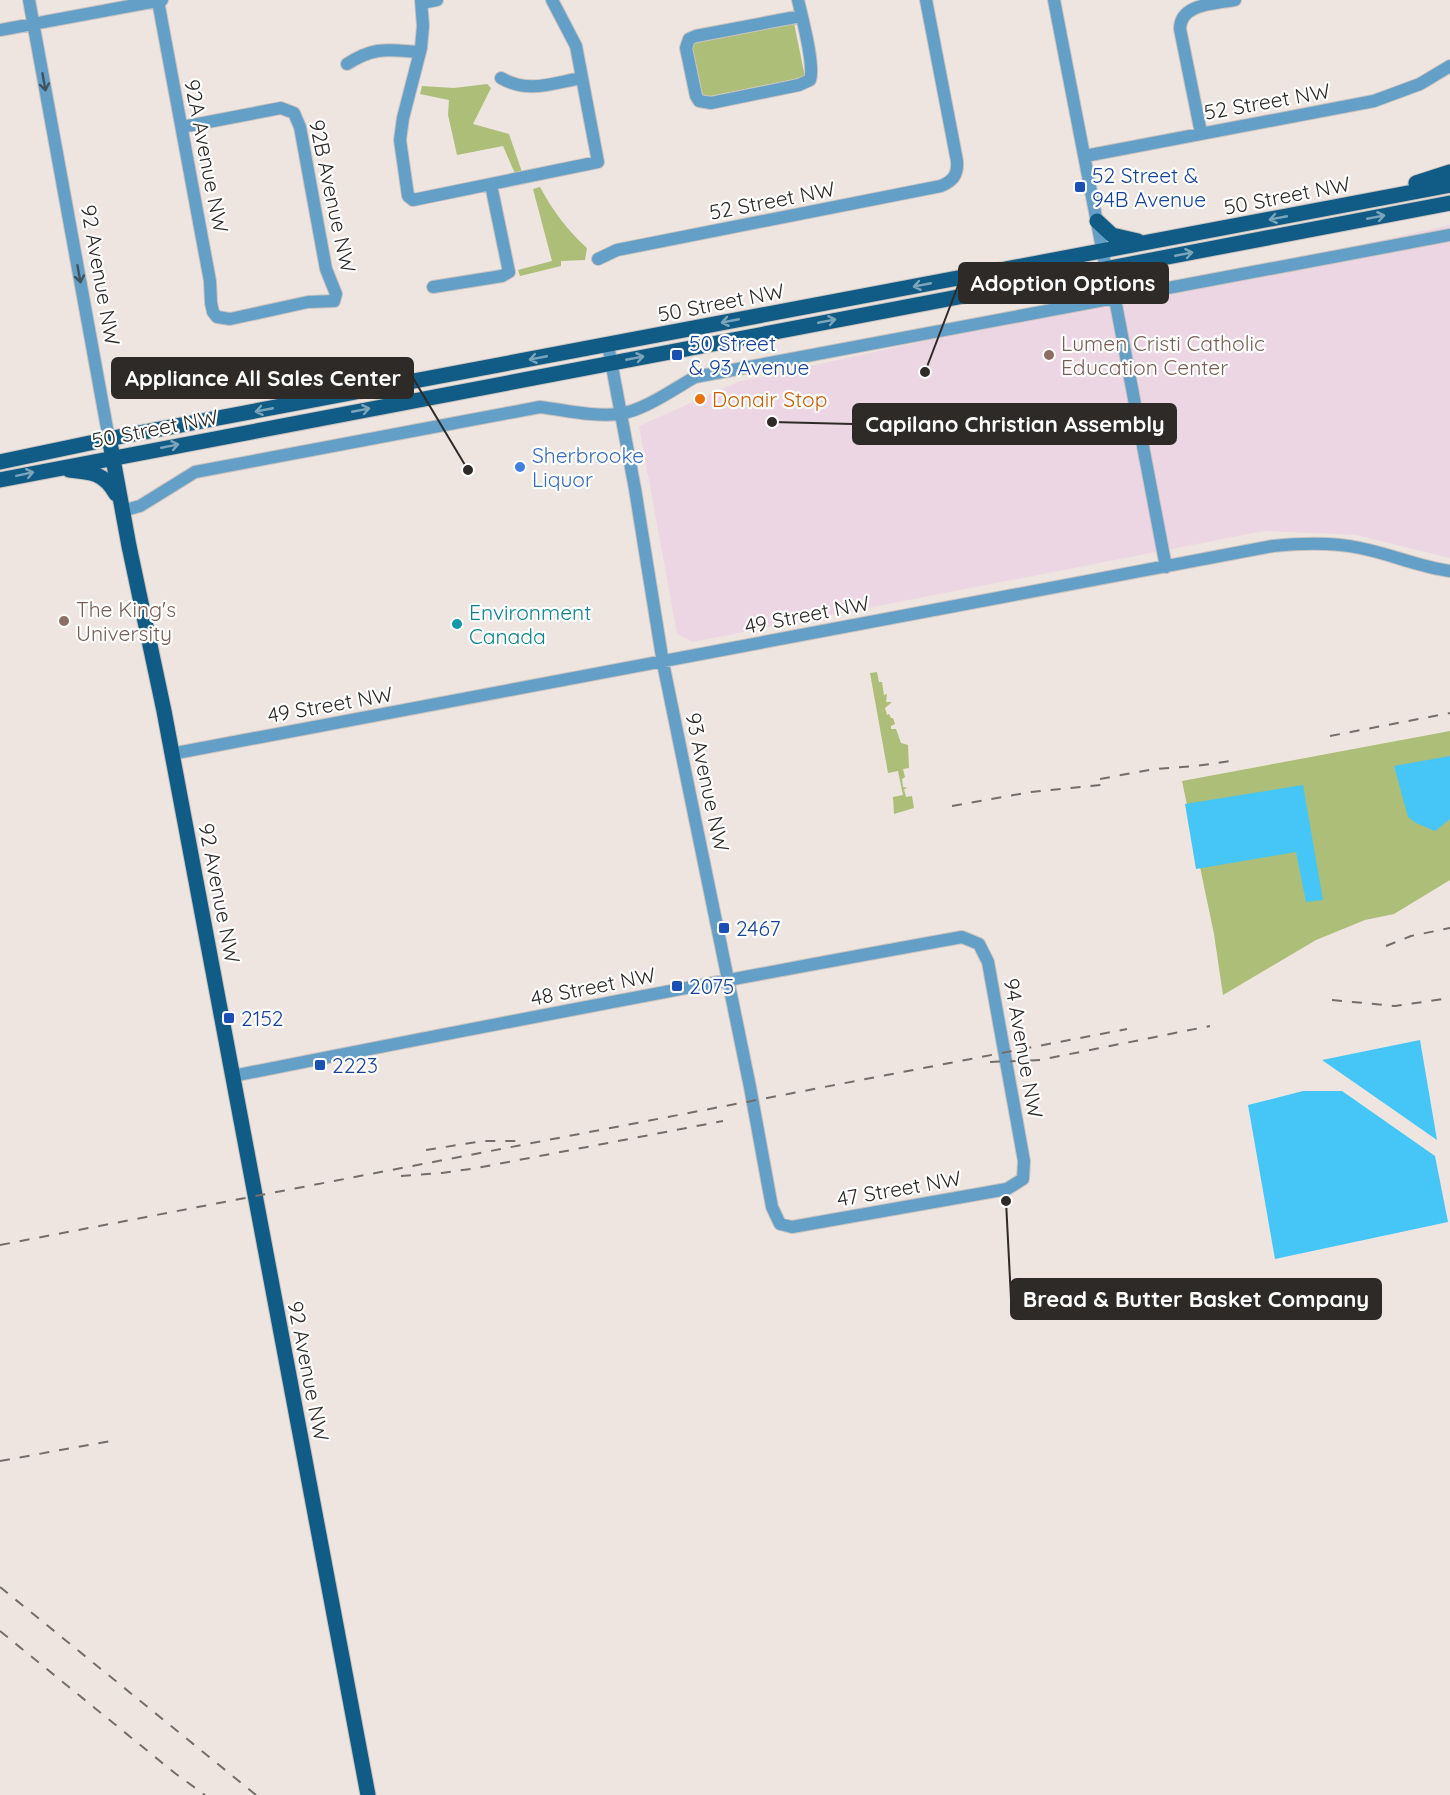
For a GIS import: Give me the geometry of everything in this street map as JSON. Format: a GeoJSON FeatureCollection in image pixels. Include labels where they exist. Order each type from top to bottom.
{"type":"FeatureCollection","features":[{"type":"Feature","properties":{"kind":"main road"},"geometry":{"type":"LineString","coordinates":[[1335,207],[1450,172]]}},
{"type":"Feature","properties":{"kind":"main road","name":"50 Street NW"},"geometry":{"type":"LineString","coordinates":[[0,462],[109,439],[1450,185]]}},
{"type":"Feature","properties":{"kind":"main road","name":"50 Street NW"},"geometry":{"type":"LineString","coordinates":[[0,480],[1450,203]]}},
{"type":"Feature","properties":{"kind":"main road"},"geometry":{"type":"LineString","coordinates":[[1097,221],[1112,235],[1150,242]]}},
{"type":"Feature","properties":{"kind":"main road","name":"92 Avenue NW"},"geometry":{"type":"LineString","coordinates":[[109,439],[171,754],[368,1795]]}},
{"type":"Feature","properties":{"kind":"main road"},"geometry":{"type":"LineString","coordinates":[[51,469],[100,475],[112,486],[121,506]]}},
{"type":"Feature","properties":{"kind":"street","name":"92 Avenue NW"},"geometry":{"type":"LineString","coordinates":[[29,0],[109,439]]}},
{"type":"Feature","properties":{"kind":"street"},"geometry":{"type":"LineString","coordinates":[[0,30],[160,0]]}},
{"type":"Feature","properties":{"kind":"street","name":"92A Avenue NW"},"geometry":{"type":"LineString","coordinates":[[160,0],[210,281],[213,312],[217,317]]}},
{"type":"Feature","properties":{"kind":"street"},"geometry":{"type":"LineString","coordinates":[[437,0],[422,1],[423,26],[420,52],[403,118],[400,140],[410,199],[413,200],[598,162],[576,46],[552,0]]}},
{"type":"Feature","properties":{"kind":"street"},"geometry":{"type":"LineString","coordinates":[[798,0],[812,69],[810,80],[799,85],[701,103],[696,96],[686,48],[689,39],[801,16]]}},
{"type":"Feature","properties":{"kind":"street","name":"52 Street NW"},"geometry":{"type":"LineString","coordinates":[[598,259],[617,250],[941,186],[954,179],[957,173],[957,161],[926,0]]}},
{"type":"Feature","properties":{"kind":"street"},"geometry":{"type":"LineString","coordinates":[[1054,0],[1106,268]]}},
{"type":"Feature","properties":{"kind":"street"},"geometry":{"type":"LineString","coordinates":[[1200,133],[1180,29],[1183,16],[1190,9],[1235,0]]}},
{"type":"Feature","properties":{"kind":"street"},"geometry":{"type":"LineString","coordinates":[[347,64],[361,55],[379,50],[420,52]]}},
{"type":"Feature","properties":{"kind":"street","name":"52 Street NW"},"geometry":{"type":"LineString","coordinates":[[1085,156],[1374,100],[1420,84],[1450,66]]}},
{"type":"Feature","properties":{"kind":"street"},"geometry":{"type":"LineString","coordinates":[[501,78],[520,87],[534,87],[582,78]]}},
{"type":"Feature","properties":{"kind":"street","name":"92B Avenue NW"},"geometry":{"type":"LineString","coordinates":[[182,127],[281,108],[294,113],[297,118],[326,269],[336,294],[334,301],[308,302],[230,319],[217,317]]}},
{"type":"Feature","properties":{"kind":"street"},"geometry":{"type":"LineString","coordinates":[[433,287],[502,276],[508,272],[491,185]]}},
{"type":"Feature","properties":{"kind":"street"},"geometry":{"type":"LineString","coordinates":[[121,506],[140,506],[195,472],[540,407],[620,414],[637,408],[695,377],[1450,235]]}},
{"type":"Feature","properties":{"kind":"street"},"geometry":{"type":"LineString","coordinates":[[1115,299],[1166,567]]}},
{"type":"Feature","properties":{"kind":"street","name":"93 Avenue NW"},"geometry":{"type":"LineString","coordinates":[[608,345],[635,489],[663,663],[729,979],[772,1207],[780,1224]]}},
{"type":"Feature","properties":{"kind":"street","name":"49 Street NW"},"geometry":{"type":"LineString","coordinates":[[171,754],[663,663],[899,615],[1273,546],[1315,544],[1361,548],[1425,567],[1450,571]]}},
{"type":"Feature","properties":{"kind":"street","name":"48 Street NW"},"geometry":{"type":"LineString","coordinates":[[232,1077],[729,979],[962,937]]}},
{"type":"Feature","properties":{"kind":"street","name":"94 Avenue NW"},"geometry":{"type":"LineString","coordinates":[[962,937],[979,944],[988,962],[1024,1161],[1023,1179]]}},
{"type":"Feature","properties":{"kind":"street","name":"47 Street NW"},"geometry":{"type":"LineString","coordinates":[[780,1224],[792,1227],[1007,1189],[1023,1179]]}},
{"type":"Feature","properties":{"kind":"shaded area"},"geometry":{"type":"Polygon","coordinates":[[[1450,225],[1450,558],[1356,535],[1264,531],[693,642],[677,634],[639,426],[738,382],[1450,225]]]}},
{"type":"Feature","properties":{"kind":"green space"},"geometry":{"type":"Polygon","coordinates":[[[794,23],[805,77],[701,98],[690,44],[794,23]]]}},
{"type":"Feature","properties":{"kind":"green space"},"geometry":{"type":"Polygon","coordinates":[[[487,84],[491,88],[473,124],[509,134],[523,175],[516,176],[503,146],[457,155],[448,115],[449,100],[420,94],[422,86],[454,88],[487,84]]]}},
{"type":"Feature","properties":{"kind":"green space"},"geometry":{"type":"Polygon","coordinates":[[[540,187],[561,220],[587,248],[585,260],[561,261],[561,266],[520,276],[518,270],[552,261],[533,189],[540,187]]]}},
{"type":"Feature","properties":{"kind":"green space"},"geometry":{"type":"Polygon","coordinates":[[[877,672],[879,682],[882,682],[884,695],[887,694],[886,702],[892,702],[885,708],[887,715],[893,718],[895,724],[891,726],[891,729],[896,729],[901,743],[908,745],[909,768],[903,769],[905,777],[902,779],[903,787],[908,788],[904,789],[906,797],[912,796],[914,808],[894,814],[893,797],[903,795],[898,771],[888,773],[870,673],[877,672]]]}},
{"type":"Feature","properties":{"kind":"green space"},"geometry":{"type":"Polygon","coordinates":[[[1450,731],[1450,880],[1394,914],[1365,920],[1316,940],[1223,995],[1214,934],[1182,781],[1450,731]]]}},
{"type":"Feature","properties":{"kind":"water"},"geometry":{"type":"Polygon","coordinates":[[[1450,756],[1450,819],[1435,831],[1408,817],[1394,766],[1450,756]]]}},
{"type":"Feature","properties":{"kind":"water"},"geometry":{"type":"Polygon","coordinates":[[[1303,785],[1323,900],[1306,902],[1296,852],[1196,869],[1185,804],[1303,785]]]}},
{"type":"Feature","properties":{"kind":"water"},"geometry":{"type":"Polygon","coordinates":[[[1420,1040],[1437,1140],[1322,1060],[1420,1040]]]}},
{"type":"Feature","properties":{"kind":"water"},"geometry":{"type":"Polygon","coordinates":[[[1303,1091],[1342,1091],[1435,1156],[1448,1222],[1275,1259],[1248,1105],[1303,1091]]]}},
{"type":"Feature","properties":{"kind":"railway"},"geometry":{"type":"LineString","coordinates":[[1330,736],[1450,713]]}},
{"type":"Feature","properties":{"kind":"railway"},"geometry":{"type":"LineString","coordinates":[[1100,779],[1154,769],[1238,760]]}},
{"type":"Feature","properties":{"kind":"railway"},"geometry":{"type":"LineString","coordinates":[[952,806],[1031,792],[1109,784]]}},
{"type":"Feature","properties":{"kind":"railway"},"geometry":{"type":"LineString","coordinates":[[1386,946],[1411,936],[1450,928]]}},
{"type":"Feature","properties":{"kind":"railway"},"geometry":{"type":"LineString","coordinates":[[1332,1000],[1395,1006],[1450,998]]}},
{"type":"Feature","properties":{"kind":"railway"},"geometry":{"type":"LineString","coordinates":[[990,1062],[1040,1060],[1210,1026]]}},
{"type":"Feature","properties":{"kind":"railway"},"geometry":{"type":"LineString","coordinates":[[0,1245],[1127,1029]]}},
{"type":"Feature","properties":{"kind":"railway"},"geometry":{"type":"LineString","coordinates":[[401,1176],[477,1168],[723,1121]]}},
{"type":"Feature","properties":{"kind":"railway"},"geometry":{"type":"LineString","coordinates":[[426,1150],[483,1141],[518,1141]]}},
{"type":"Feature","properties":{"kind":"railway"},"geometry":{"type":"LineString","coordinates":[[0,1461],[116,1440]]}},
{"type":"Feature","properties":{"kind":"railway"},"geometry":{"type":"LineString","coordinates":[[0,1587],[256,1795]]}},
{"type":"Feature","properties":{"kind":"railway"},"geometry":{"type":"LineString","coordinates":[[0,1631],[205,1795]]}},
{"type":"Feature","properties":{"kind":"place","name":"52 Street & 94B Avenue"},"geometry":{"type":"Point","coordinates":[1080,187]}},
{"type":"Feature","properties":{"kind":"place","name":"50 Street & 93 Avenue"},"geometry":{"type":"Point","coordinates":[677,355]}},
{"type":"Feature","properties":{"kind":"place","name":"Lumen Cristi Catholic Education Center"},"geometry":{"type":"Point","coordinates":[1049,355]}},
{"type":"Feature","properties":{"kind":"place","name":"Adoption Options"},"geometry":{"type":"Point","coordinates":[925,372]}},
{"type":"Feature","properties":{"kind":"place","name":"Donair Stop"},"geometry":{"type":"Point","coordinates":[700,399]}},
{"type":"Feature","properties":{"kind":"place","name":"Capilano Christian Assembly"},"geometry":{"type":"Point","coordinates":[772,422]}},
{"type":"Feature","properties":{"kind":"place","name":"Sherbrooke Liquor"},"geometry":{"type":"Point","coordinates":[520,467]}},
{"type":"Feature","properties":{"kind":"place","name":"Appliance All Sales Center"},"geometry":{"type":"Point","coordinates":[468,470]}},
{"type":"Feature","properties":{"kind":"place","name":"The King's University"},"geometry":{"type":"Point","coordinates":[64,621]}},
{"type":"Feature","properties":{"kind":"place","name":"Environment Canada"},"geometry":{"type":"Point","coordinates":[457,624]}},
{"type":"Feature","properties":{"kind":"place","name":"2467"},"geometry":{"type":"Point","coordinates":[724,928]}},
{"type":"Feature","properties":{"kind":"place","name":"2075"},"geometry":{"type":"Point","coordinates":[677,986]}},
{"type":"Feature","properties":{"kind":"place","name":"2152"},"geometry":{"type":"Point","coordinates":[229,1018]}},
{"type":"Feature","properties":{"kind":"place","name":"2223"},"geometry":{"type":"Point","coordinates":[320,1065]}},
{"type":"Feature","properties":{"kind":"place","name":"Bread & Butter Basket Company"},"geometry":{"type":"Point","coordinates":[1006,1201]}}]}
